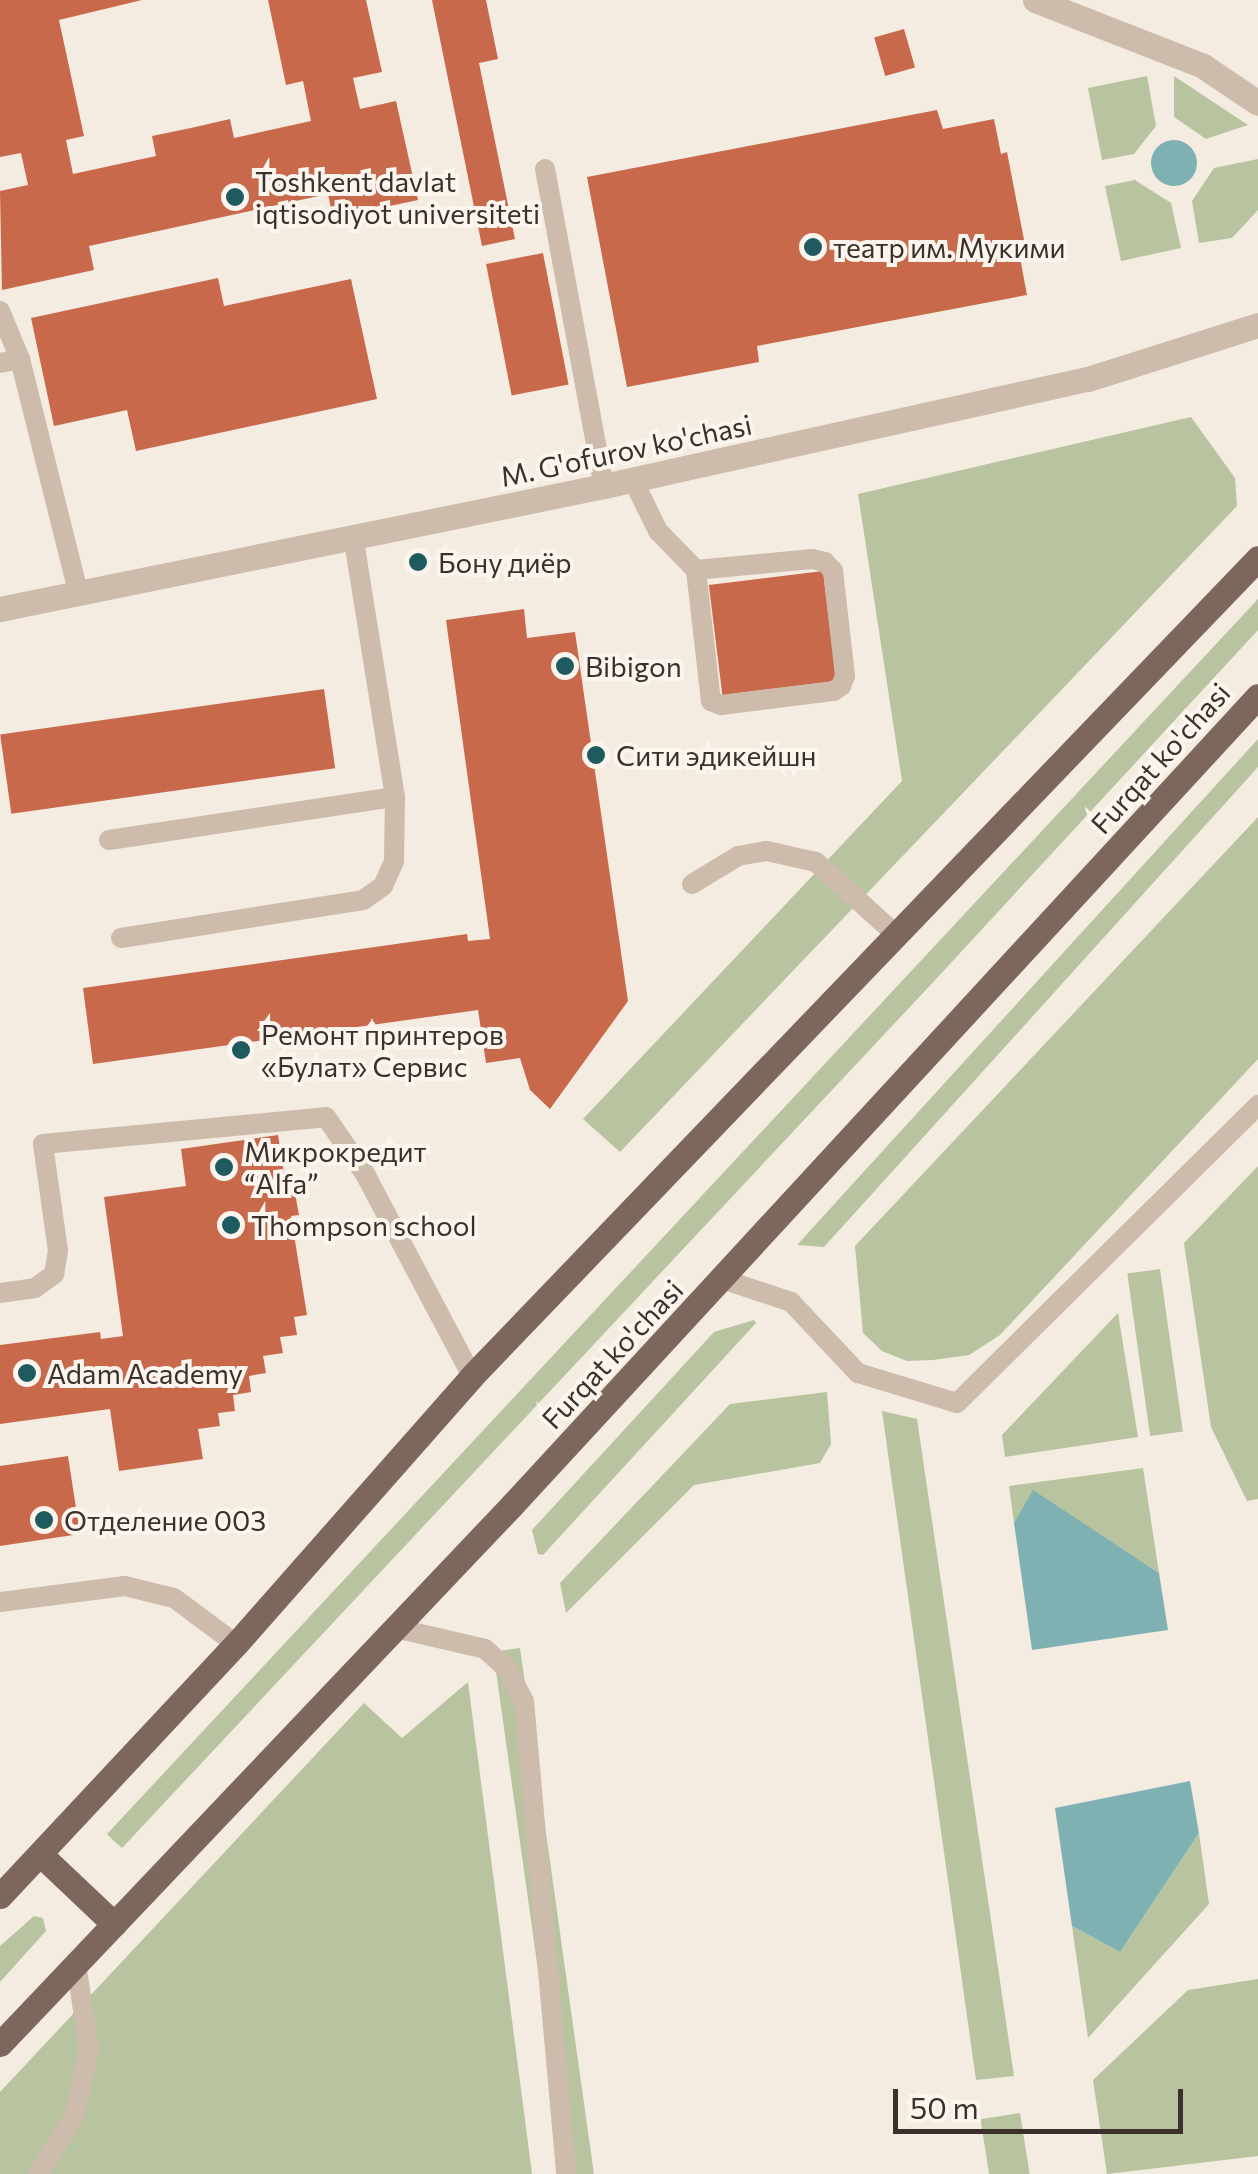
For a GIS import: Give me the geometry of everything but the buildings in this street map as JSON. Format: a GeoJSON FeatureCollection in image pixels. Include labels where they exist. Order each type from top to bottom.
{"type":"FeatureCollection","features":[{"type":"Feature","properties":{"kind":"main road"},"geometry":{"type":"LineString","coordinates":[[0,1896],[236,1644],[472,1376],[1258,558]]}},
{"type":"Feature","properties":{"kind":"main road","name":"Furqat ko'chasi"},"geometry":{"type":"LineString","coordinates":[[0,2044],[722,1279],[1258,696]]}},
{"type":"Feature","properties":{"kind":"main road"},"geometry":{"type":"LineString","coordinates":[[40,1854],[114,1924]]}},
{"type":"Feature","properties":{"kind":"street"},"geometry":{"type":"LineString","coordinates":[[1035,0],[1202,66],[1258,103]]}},
{"type":"Feature","properties":{"kind":"street","name":"M. G'ofurov ko'chasi"},"geometry":{"type":"LineString","coordinates":[[0,609],[633,480],[1088,379],[1258,325]]}},
{"type":"Feature","properties":{"kind":"lane"},"geometry":{"type":"LineString","coordinates":[[545,169],[604,486]]}},
{"type":"Feature","properties":{"kind":"lane"},"geometry":{"type":"LineString","coordinates":[[0,311],[10,361],[78,592]]}},
{"type":"Feature","properties":{"kind":"lane"},"geometry":{"type":"LineString","coordinates":[[633,480],[658,531],[696,570],[711,701],[721,705],[834,691],[841,686],[845,676],[833,572],[825,562],[812,558],[696,570]]}},
{"type":"Feature","properties":{"kind":"lane"},"geometry":{"type":"LineString","coordinates":[[121,938],[362,900],[383,886],[394,860],[395,796],[353,536]]}},
{"type":"Feature","properties":{"kind":"lane"},"geometry":{"type":"LineString","coordinates":[[110,840],[395,796]]}},
{"type":"Feature","properties":{"kind":"lane"},"geometry":{"type":"LineString","coordinates":[[692,884],[738,856],[768,851],[816,862],[894,933]]}},
{"type":"Feature","properties":{"kind":"lane"},"geometry":{"type":"LineString","coordinates":[[722,1279],[791,1302],[858,1373],[957,1403],[1258,1104]]}},
{"type":"Feature","properties":{"kind":"lane"},"geometry":{"type":"LineString","coordinates":[[0,1294],[35,1288],[54,1274],[58,1251],[43,1144],[326,1118],[365,1174],[472,1376]]}},
{"type":"Feature","properties":{"kind":"lane"},"geometry":{"type":"LineString","coordinates":[[0,1602],[126,1586],[174,1598],[236,1644]]}},
{"type":"Feature","properties":{"kind":"lane"},"geometry":{"type":"LineString","coordinates":[[394,1628],[485,1648],[508,1670],[524,1701],[566,2174]]}},
{"type":"Feature","properties":{"kind":"lane"},"geometry":{"type":"LineString","coordinates":[[38,2174],[74,2117],[89,2050],[76,1964]]}},
{"type":"Feature","properties":{"kind":"green space"},"geometry":{"type":"Polygon","coordinates":[[[1147,76],[1156,126],[1134,154],[1102,160],[1088,88],[1147,76]]]}},
{"type":"Feature","properties":{"kind":"green space"},"geometry":{"type":"Polygon","coordinates":[[[1174,76],[1248,125],[1206,139],[1174,117],[1174,76]]]}},
{"type":"Feature","properties":{"kind":"green space"},"geometry":{"type":"Polygon","coordinates":[[[1258,159],[1258,210],[1232,238],[1199,243],[1192,201],[1214,168],[1258,159]]]}},
{"type":"Feature","properties":{"kind":"green space"},"geometry":{"type":"Polygon","coordinates":[[[1135,180],[1171,203],[1181,248],[1121,261],[1105,186],[1135,180]]]}},
{"type":"Feature","properties":{"kind":"green space"},"geometry":{"type":"Polygon","coordinates":[[[1191,417],[1235,478],[1237,506],[620,1152],[583,1119],[902,781],[858,494],[1191,417]]]}},
{"type":"Feature","properties":{"kind":"green space"},"geometry":{"type":"Polygon","coordinates":[[[1258,599],[1258,630],[122,1848],[114,1841],[107,1834],[1258,599]]]}},
{"type":"Feature","properties":{"kind":"green space"},"geometry":{"type":"Polygon","coordinates":[[[1258,739],[1258,767],[824,1247],[797,1245],[1258,739]]]}},
{"type":"Feature","properties":{"kind":"green space"},"geometry":{"type":"Polygon","coordinates":[[[1258,817],[1258,1059],[1000,1335],[969,1355],[933,1360],[907,1361],[882,1351],[863,1333],[855,1246],[1258,817]]]}},
{"type":"Feature","properties":{"kind":"green space"},"geometry":{"type":"Polygon","coordinates":[[[1258,1166],[1258,1499],[1247,1501],[1211,1427],[1184,1243],[1258,1166]]]}},
{"type":"Feature","properties":{"kind":"green space"},"geometry":{"type":"Polygon","coordinates":[[[1160,1269],[1183,1431],[1150,1436],[1127,1274],[1160,1269]]]}},
{"type":"Feature","properties":{"kind":"green space"},"geometry":{"type":"Polygon","coordinates":[[[1118,1313],[1138,1437],[1005,1457],[1002,1435],[1118,1313]]]}},
{"type":"Feature","properties":{"kind":"green space"},"geometry":{"type":"Polygon","coordinates":[[[754,1320],[756,1323],[543,1555],[538,1554],[532,1530],[714,1332],[754,1320]]]}},
{"type":"Feature","properties":{"kind":"green space"},"geometry":{"type":"Polygon","coordinates":[[[827,1392],[831,1444],[820,1463],[694,1485],[566,1613],[560,1583],[730,1404],[827,1392]]]}},
{"type":"Feature","properties":{"kind":"green space"},"geometry":{"type":"Polygon","coordinates":[[[882,1411],[917,1419],[1014,2076],[976,2080],[882,1411]]]}},
{"type":"Feature","properties":{"kind":"green space"},"geometry":{"type":"Polygon","coordinates":[[[1143,1468],[1159,1573],[1033,1491],[1014,1523],[1009,1486],[1143,1468]]]}},
{"type":"Feature","properties":{"kind":"green space"},"geometry":{"type":"Polygon","coordinates":[[[520,1648],[594,2174],[567,2174],[493,1652],[520,1648]]]}},
{"type":"Feature","properties":{"kind":"green space"},"geometry":{"type":"Polygon","coordinates":[[[468,1682],[532,2174],[0,2174],[0,2092],[364,1703],[402,1738],[468,1682]]]}},
{"type":"Feature","properties":{"kind":"green space"},"geometry":{"type":"Polygon","coordinates":[[[1199,1833],[1209,1904],[1088,2038],[1072,1926],[1120,1952],[1199,1833]]]}},
{"type":"Feature","properties":{"kind":"green space"},"geometry":{"type":"Polygon","coordinates":[[[34,1916],[43,1918],[46,1931],[0,1982],[0,1946],[34,1916]]]}},
{"type":"Feature","properties":{"kind":"green space"},"geometry":{"type":"Polygon","coordinates":[[[1258,1979],[1258,2156],[1107,2174],[1093,2080],[1188,1990],[1258,1979]]]}},
{"type":"Feature","properties":{"kind":"green space"},"geometry":{"type":"Polygon","coordinates":[[[1020,2113],[1030,2174],[989,2174],[980,2119],[1020,2113]]]}},
{"type":"Feature","properties":{"kind":"water"},"geometry":{"type":"Polygon","coordinates":[[[1174,140],[1190,147],[1197,163],[1190,179],[1174,186],[1158,179],[1151,163],[1158,147],[1174,140]]]}},
{"type":"Feature","properties":{"kind":"water"},"geometry":{"type":"Polygon","coordinates":[[[1033,1490],[1159,1573],[1168,1630],[1032,1650],[1014,1523],[1033,1490]]]}},
{"type":"Feature","properties":{"kind":"water"},"geometry":{"type":"Polygon","coordinates":[[[1190,1781],[1199,1833],[1120,1952],[1072,1926],[1055,1808],[1190,1781]]]}},
{"type":"Feature","properties":{"kind":"place","name":"Toshkent davlat iqtisodiyot universiteti"},"geometry":{"type":"Point","coordinates":[235,197]}},
{"type":"Feature","properties":{"kind":"place","name":"театр им. Мукими"},"geometry":{"type":"Point","coordinates":[813,247]}},
{"type":"Feature","properties":{"kind":"place","name":"Бону диёр"},"geometry":{"type":"Point","coordinates":[418,562]}},
{"type":"Feature","properties":{"kind":"place","name":"Bibigon"},"geometry":{"type":"Point","coordinates":[565,666]}},
{"type":"Feature","properties":{"kind":"place","name":"Сити эдикейшн"},"geometry":{"type":"Point","coordinates":[596,755]}},
{"type":"Feature","properties":{"kind":"place","name":"Ремонт принтеров «Булат» Сервис"},"geometry":{"type":"Point","coordinates":[241,1050]}},
{"type":"Feature","properties":{"kind":"place","name":"Микрокредит “Alfa”"},"geometry":{"type":"Point","coordinates":[224,1167]}},
{"type":"Feature","properties":{"kind":"place","name":"Thompson school"},"geometry":{"type":"Point","coordinates":[231,1225]}},
{"type":"Feature","properties":{"kind":"place","name":"Adam Academy"},"geometry":{"type":"Point","coordinates":[27,1373]}},
{"type":"Feature","properties":{"kind":"place","name":"Отделение 003"},"geometry":{"type":"Point","coordinates":[44,1520]}}]}
